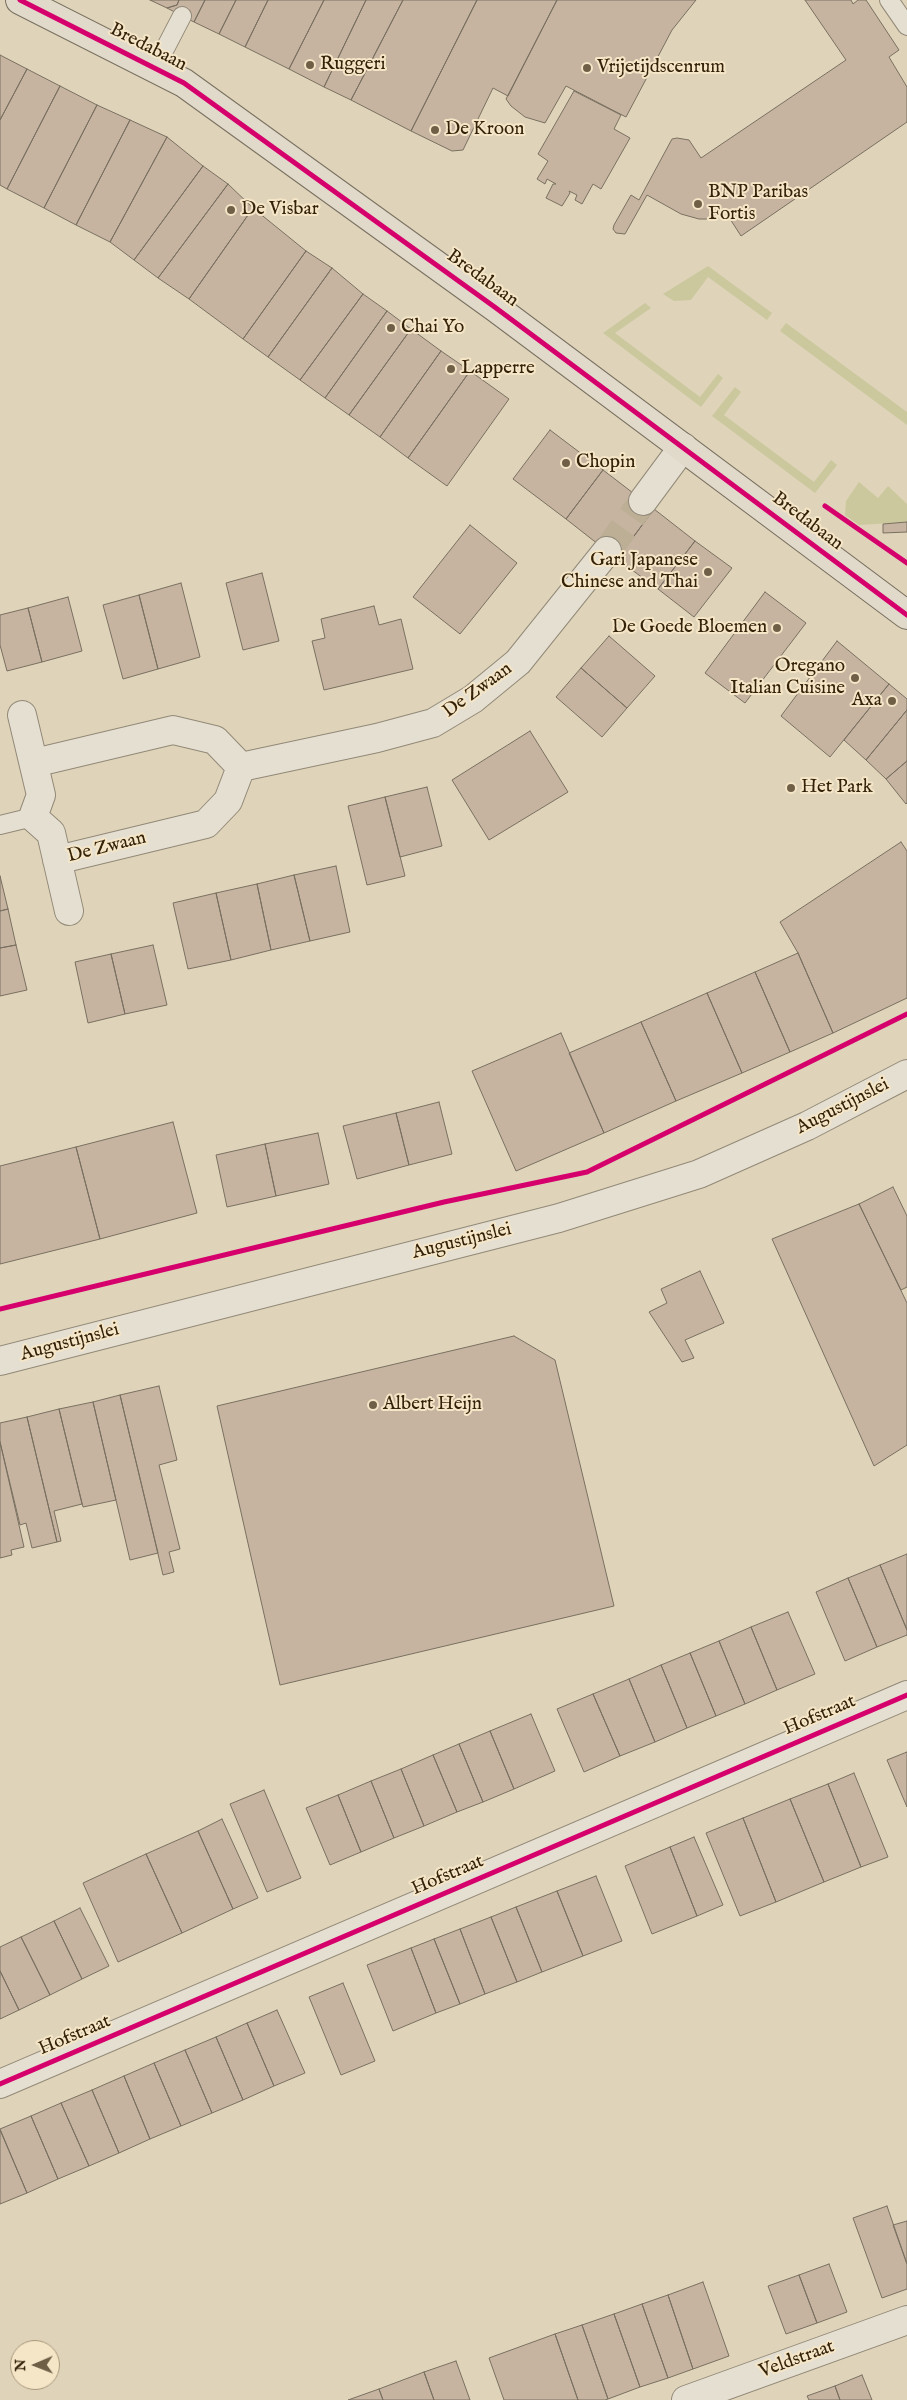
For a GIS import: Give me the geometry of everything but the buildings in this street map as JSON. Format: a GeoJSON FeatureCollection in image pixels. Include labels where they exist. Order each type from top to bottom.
{"type":"FeatureCollection","features":[{"type":"Feature","properties":{"kind":"main road","name":"Bredabaan"},"geometry":{"type":"LineString","coordinates":[[20,0],[184,82],[275,146],[907,615]]}},
{"type":"Feature","properties":{"kind":"street"},"geometry":{"type":"LineString","coordinates":[[643,501],[683,447]]}},
{"type":"Feature","properties":{"kind":"street","name":"De Zwaan"},"geometry":{"type":"LineString","coordinates":[[57,860],[206,824],[228,801],[241,767],[377,738],[434,723],[473,699],[518,662],[607,551]]}},
{"type":"Feature","properties":{"kind":"street"},"geometry":{"type":"LineString","coordinates":[[22,715],[41,794],[33,817]]}},
{"type":"Feature","properties":{"kind":"street"},"geometry":{"type":"LineString","coordinates":[[34,763],[173,730],[215,740],[241,767]]}},
{"type":"Feature","properties":{"kind":"street","name":"De Zwaan"},"geometry":{"type":"LineString","coordinates":[[33,817],[51,833],[69,911]]}},
{"type":"Feature","properties":{"kind":"street","name":"Augustijnslei"},"geometry":{"type":"LineString","coordinates":[[0,1361],[559,1218],[690,1177],[807,1126],[907,1074]]}},
{"type":"Feature","properties":{"kind":"street","name":"Hofstraat"},"geometry":{"type":"LineString","coordinates":[[0,2084],[907,1695]]}},
{"type":"Feature","properties":{"kind":"street","name":"Veldstraat"},"geometry":{"type":"LineString","coordinates":[[686,2400],[907,2320]]}},
{"type":"Feature","properties":{"kind":"lane"},"geometry":{"type":"LineString","coordinates":[[889,0],[907,26]]}},
{"type":"Feature","properties":{"kind":"lane"},"geometry":{"type":"LineString","coordinates":[[155,68],[182,16]]}},
{"type":"Feature","properties":{"kind":"lane"},"geometry":{"type":"LineString","coordinates":[[0,825],[33,817]]}},
{"type":"Feature","properties":{"kind":"shaded area"},"geometry":{"type":"Polygon","coordinates":[[[708,266],[772,313],[767,320],[708,277],[691,300],[674,301],[663,294],[708,266]]]}},
{"type":"Feature","properties":{"kind":"shaded area"},"geometry":{"type":"Polygon","coordinates":[[[645,303],[651,308],[615,333],[700,397],[718,374],[723,378],[701,407],[603,333],[645,303]]]}},
{"type":"Feature","properties":{"kind":"shaded area"},"geometry":{"type":"Polygon","coordinates":[[[786,323],[907,412],[907,425],[780,331],[786,323]]]}},
{"type":"Feature","properties":{"kind":"shaded area"},"geometry":{"type":"Polygon","coordinates":[[[735,387],[741,392],[724,415],[814,482],[831,460],[837,465],[815,493],[712,416],[735,387]]]}},
{"type":"Feature","properties":{"kind":"shaded area"},"geometry":{"type":"Polygon","coordinates":[[[859,482],[878,498],[888,486],[907,504],[907,522],[859,525],[845,515],[846,501],[859,482]]]}},
{"type":"Feature","properties":{"kind":"tunnel"},"geometry":{"type":"LineString","coordinates":[[607,551],[643,501]]}},
{"type":"Feature","properties":{"kind":"cycle path"},"geometry":{"type":"LineString","coordinates":[[20,0],[184,83],[496,308],[907,615]]}},
{"type":"Feature","properties":{"kind":"cycle path"},"geometry":{"type":"LineString","coordinates":[[825,506],[907,563]]}},
{"type":"Feature","properties":{"kind":"cycle path"},"geometry":{"type":"LineString","coordinates":[[0,1309],[444,1202],[587,1172],[907,1014]]}},
{"type":"Feature","properties":{"kind":"cycle path"},"geometry":{"type":"LineString","coordinates":[[0,2084],[907,1695]]}},
{"type":"Feature","properties":{"kind":"place","name":"Ruggeri"},"geometry":{"type":"Point","coordinates":[310,65]}},
{"type":"Feature","properties":{"kind":"place","name":"Vrijetijdscenrum"},"geometry":{"type":"Point","coordinates":[587,68]}},
{"type":"Feature","properties":{"kind":"place","name":"De Kroon"},"geometry":{"type":"Point","coordinates":[435,130]}},
{"type":"Feature","properties":{"kind":"place","name":"BNP Paribas Fortis"},"geometry":{"type":"Point","coordinates":[698,204]}},
{"type":"Feature","properties":{"kind":"place","name":"De Visbar"},"geometry":{"type":"Point","coordinates":[231,210]}},
{"type":"Feature","properties":{"kind":"place","name":"Chai Yo"},"geometry":{"type":"Point","coordinates":[391,328]}},
{"type":"Feature","properties":{"kind":"place","name":"Lapperre"},"geometry":{"type":"Point","coordinates":[451,369]}},
{"type":"Feature","properties":{"kind":"place","name":"Chopin"},"geometry":{"type":"Point","coordinates":[566,463]}},
{"type":"Feature","properties":{"kind":"place","name":"Gari Japanese Chinese and Thai"},"geometry":{"type":"Point","coordinates":[708,572]}},
{"type":"Feature","properties":{"kind":"place","name":"De Goede Bloemen"},"geometry":{"type":"Point","coordinates":[777,628]}},
{"type":"Feature","properties":{"kind":"place","name":"Oregano Italian Cuisine"},"geometry":{"type":"Point","coordinates":[855,678]}},
{"type":"Feature","properties":{"kind":"place","name":"Axa"},"geometry":{"type":"Point","coordinates":[892,701]}},
{"type":"Feature","properties":{"kind":"place","name":"Het Park"},"geometry":{"type":"Point","coordinates":[791,788]}},
{"type":"Feature","properties":{"kind":"place","name":"Albert Heijn"},"geometry":{"type":"Point","coordinates":[373,1405]}}]}
